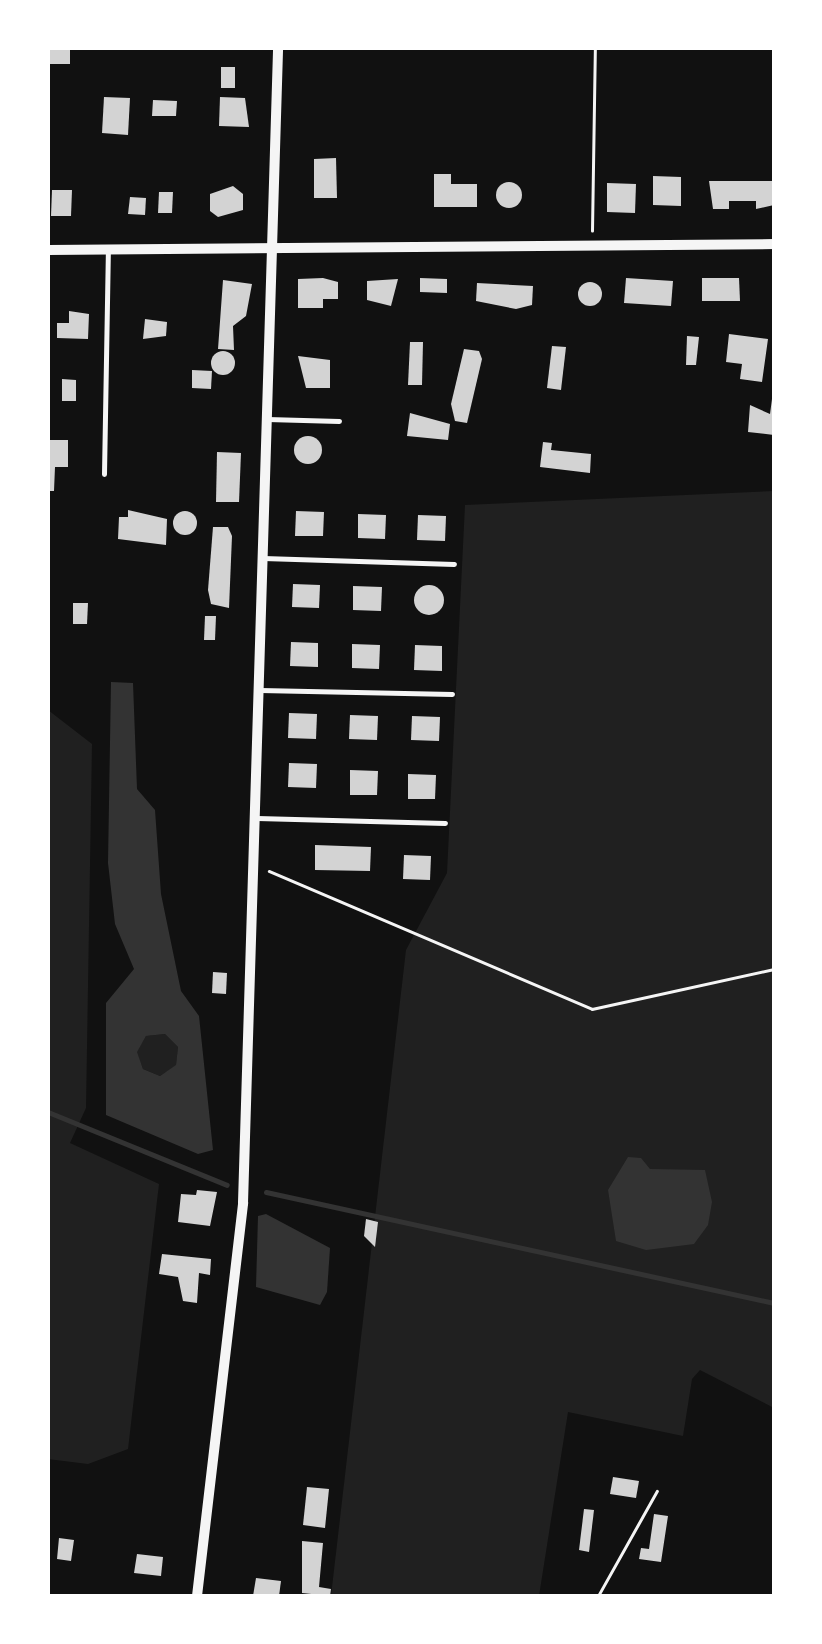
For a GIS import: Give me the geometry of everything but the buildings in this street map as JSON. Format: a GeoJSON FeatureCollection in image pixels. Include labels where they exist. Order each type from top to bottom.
{"type":"FeatureCollection","features":[{"type":"Feature","properties":{"kind":"street"},"geometry":{"type":"LineString","coordinates":[[197,1596],[242,1203],[278,48]]}},
{"type":"Feature","properties":{"kind":"street"},"geometry":{"type":"LineString","coordinates":[[48,250],[774,244]]}},
{"type":"Feature","properties":{"kind":"lane"},"geometry":{"type":"LineString","coordinates":[[104,474],[108,249]]}},
{"type":"Feature","properties":{"kind":"lane"},"geometry":{"type":"LineString","coordinates":[[267,419],[339,421]]}},
{"type":"Feature","properties":{"kind":"lane"},"geometry":{"type":"LineString","coordinates":[[263,558],[454,564]]}},
{"type":"Feature","properties":{"kind":"lane"},"geometry":{"type":"LineString","coordinates":[[260,690],[452,694]]}},
{"type":"Feature","properties":{"kind":"lane"},"geometry":{"type":"LineString","coordinates":[[256,818],[445,823]]}},
{"type":"Feature","properties":{"kind":"path"},"geometry":{"type":"LineString","coordinates":[[591,247],[595,48]]}},
{"type":"Feature","properties":{"kind":"path"},"geometry":{"type":"LineString","coordinates":[[255,865],[592,1009],[774,969]]}},
{"type":"Feature","properties":{"kind":"path"},"geometry":{"type":"LineString","coordinates":[[598,1596],[656,1491]]}},
{"type":"Feature","properties":{"kind":"shaded area"},"geometry":{"type":"Polygon","coordinates":[[[774,491],[774,1408],[700,1370],[692,1379],[683,1436],[568,1412],[539,1596],[331,1596],[406,950],[447,873],[465,505],[774,491]]]}},
{"type":"Feature","properties":{"kind":"shaded area"},"geometry":{"type":"Polygon","coordinates":[[[111,682],[133,683],[137,789],[155,810],[161,894],[181,991],[199,1016],[213,1150],[198,1154],[106,1115],[106,1003],[134,969],[115,924],[108,863],[111,682]],[[165,1034],[146,1036],[137,1052],[143,1069],[160,1076],[176,1065],[178,1047],[165,1034]]]}},
{"type":"Feature","properties":{"kind":"shaded area"},"geometry":{"type":"Polygon","coordinates":[[[48,710],[92,744],[86,1108],[70,1143],[159,1184],[128,1449],[88,1464],[48,1459],[48,710]]]}},
{"type":"Feature","properties":{"kind":"shaded area"},"geometry":{"type":"Polygon","coordinates":[[[165,1034],[178,1047],[176,1066],[160,1076],[143,1069],[136,1052],[146,1036],[165,1034]]]}},
{"type":"Feature","properties":{"kind":"shaded area"},"geometry":{"type":"Polygon","coordinates":[[[628,1157],[641,1158],[650,1169],[705,1170],[712,1202],[708,1225],[694,1244],[646,1250],[616,1241],[608,1190],[628,1157]]]}},
{"type":"Feature","properties":{"kind":"shaded area"},"geometry":{"type":"Polygon","coordinates":[[[266,1214],[330,1248],[327,1292],[320,1305],[256,1287],[258,1216],[266,1214]]]}},
{"type":"Feature","properties":{"kind":"waterway"},"geometry":{"type":"LineString","coordinates":[[48,1112],[227,1185]]}},
{"type":"Feature","properties":{"kind":"waterway"},"geometry":{"type":"LineString","coordinates":[[266,1192],[774,1303]]}}]}
